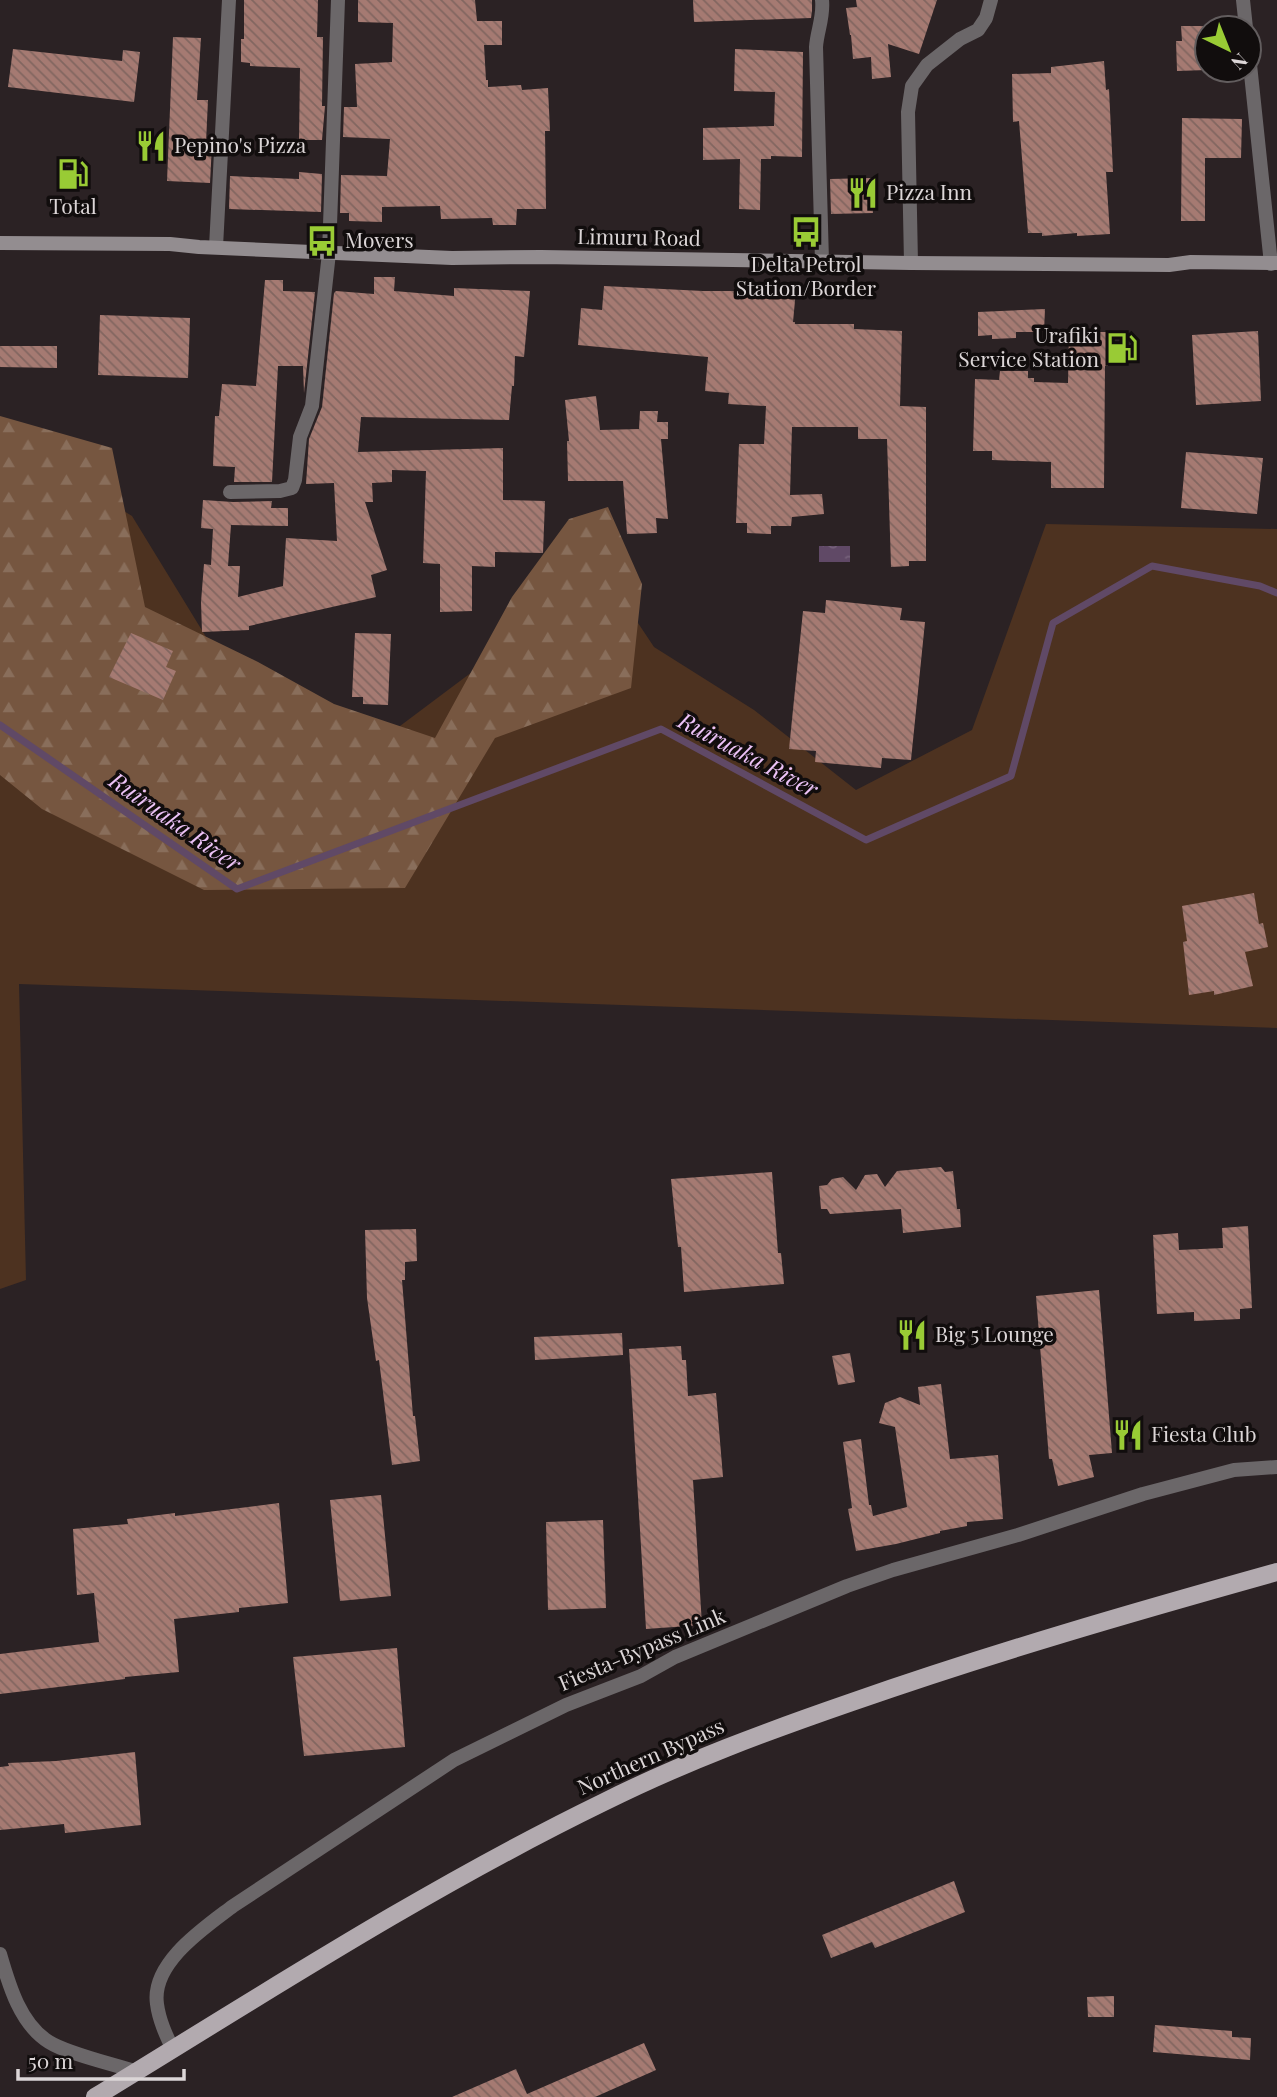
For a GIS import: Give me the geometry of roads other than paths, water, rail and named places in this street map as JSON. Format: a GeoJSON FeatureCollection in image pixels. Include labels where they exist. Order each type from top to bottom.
{"type":"FeatureCollection","features":[{"type":"Feature","properties":{"kind":"main road","name":"Limuru Road"},"geometry":{"type":"LineString","coordinates":[[0,243],[170,244],[442,258],[1169,265],[1191,262],[1274,263]]}},
{"type":"Feature","properties":{"kind":"main road","name":"Northern Bypass"},"geometry":{"type":"LineString","coordinates":[[95,2097],[445,1885],[606,1800],[732,1745],[906,1683],[1024,1644],[1277,1572]]}},
{"type":"Feature","properties":{"kind":"street"},"geometry":{"type":"LineString","coordinates":[[216,247],[229,0]]}},
{"type":"Feature","properties":{"kind":"street"},"geometry":{"type":"LineString","coordinates":[[230,492],[280,491],[292,488],[300,436],[312,405],[329,253],[338,0]]}},
{"type":"Feature","properties":{"kind":"street"},"geometry":{"type":"LineString","coordinates":[[822,0],[823,15],[818,28],[816,47],[822,261]]}},
{"type":"Feature","properties":{"kind":"street"},"geometry":{"type":"LineString","coordinates":[[911,263],[908,112],[912,86],[927,65],[960,39],[978,30],[986,18],[991,0]]}},
{"type":"Feature","properties":{"kind":"street"},"geometry":{"type":"LineString","coordinates":[[1252,84],[1274,263]]}},
{"type":"Feature","properties":{"kind":"street","name":"Fiesta-Bypass Link"},"geometry":{"type":"LineString","coordinates":[[173,2050],[161,2022],[156,2001],[159,1979],[176,1954],[233,1906],[454,1760],[566,1705],[847,1586],[1143,1494],[1234,1470],[1277,1467]]}},
{"type":"Feature","properties":{"kind":"street"},"geometry":{"type":"LineString","coordinates":[[0,1954],[8,1983],[29,2024],[49,2042],[137,2072]]}},
{"type":"Feature","properties":{"kind":"water"},"geometry":{"type":"Polygon","coordinates":[[[819,546],[850,546],[850,562],[819,562],[819,546]]]}},
{"type":"Feature","properties":{"kind":"waterway","name":"Ruiruaka River"},"geometry":{"type":"LineString","coordinates":[[0,725],[237,889],[661,729],[866,840],[1011,776],[1053,623],[1152,566],[1260,586],[1277,593]]}},
{"type":"Feature","properties":{"kind":"place","name":"Pepino's Pizza"},"geometry":{"type":"Point","coordinates":[151,146]}},
{"type":"Feature","properties":{"kind":"place","name":"Total"},"geometry":{"type":"Point","coordinates":[73,174]}},
{"type":"Feature","properties":{"kind":"place","name":"Pizza Inn"},"geometry":{"type":"Point","coordinates":[863,193]}},
{"type":"Feature","properties":{"kind":"place","name":"Delta Petrol Station/Border"},"geometry":{"type":"Point","coordinates":[806,232]}},
{"type":"Feature","properties":{"kind":"place","name":"Movers"},"geometry":{"type":"Point","coordinates":[322,241]}},
{"type":"Feature","properties":{"kind":"place","name":"Urafiki Service Station"},"geometry":{"type":"Point","coordinates":[1122,348]}},
{"type":"Feature","properties":{"kind":"place","name":"Big 5 Lounge"},"geometry":{"type":"Point","coordinates":[912,1335]}},
{"type":"Feature","properties":{"kind":"place","name":"Fiesta Club"},"geometry":{"type":"Point","coordinates":[1128,1435]}}]}
